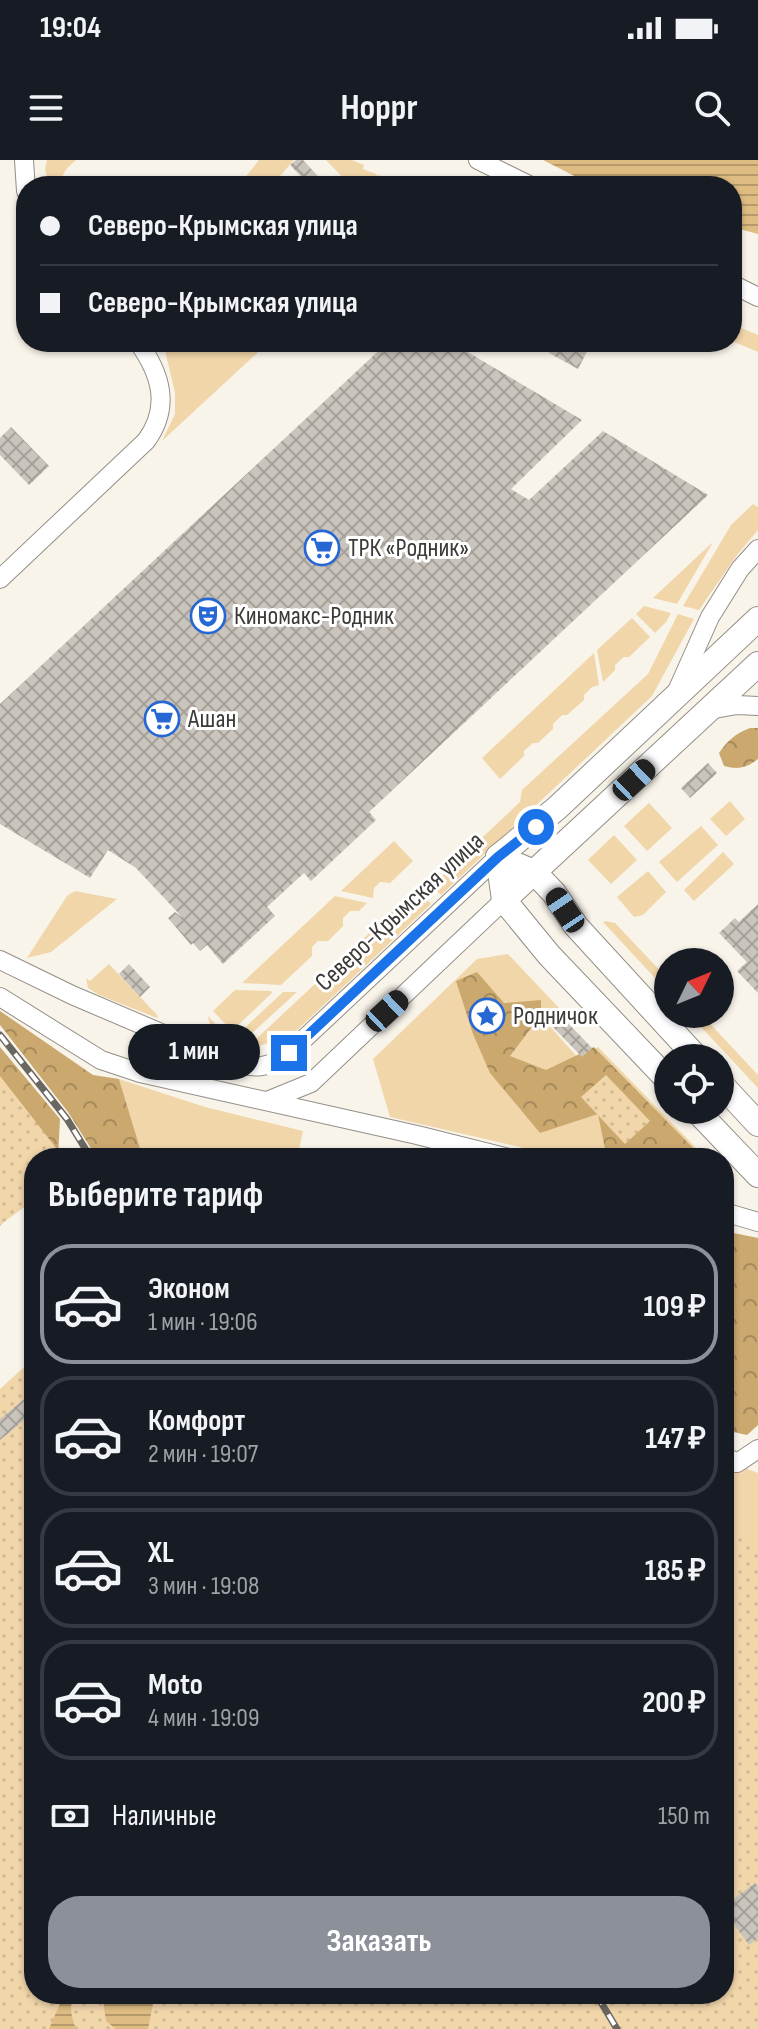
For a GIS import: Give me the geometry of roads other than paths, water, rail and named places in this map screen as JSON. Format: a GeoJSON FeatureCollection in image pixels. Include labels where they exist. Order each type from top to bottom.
{"type":"FeatureCollection","features":[{"type":"Feature","properties":{"kind":"main road","name":"Северо-Крымская улица"},"geometry":{"type":"LineString","coordinates":[[498,857],[557,808],[758,619]]}},
{"type":"Feature","properties":{"kind":"main road"},"geometry":{"type":"LineString","coordinates":[[504,900],[758,664]]}},
{"type":"Feature","properties":{"kind":"main road"},"geometry":{"type":"LineString","coordinates":[[498,857],[534,872],[554,893],[576,926],[684,1044]]}},
{"type":"Feature","properties":{"kind":"main road"},"geometry":{"type":"LineString","coordinates":[[498,857],[504,900],[549,955],[654,1065]]}},
{"type":"Feature","properties":{"kind":"main road"},"geometry":{"type":"LineString","coordinates":[[734,1098],[758,1124]]}},
{"type":"Feature","properties":{"kind":"main road"},"geometry":{"type":"LineString","coordinates":[[709,1124],[732,1148]]}},
{"type":"Feature","properties":{"kind":"main road"},"geometry":{"type":"LineString","coordinates":[[734,1150],[758,1175]]}},
{"type":"Feature","properties":{"kind":"street"},"geometry":{"type":"LineString","coordinates":[[478,160],[511,176]]}},
{"type":"Feature","properties":{"kind":"street"},"geometry":{"type":"LineString","coordinates":[[0,579],[146,441],[155,428],[161,393],[157,375],[145,352]]}},
{"type":"Feature","properties":{"kind":"street"},"geometry":{"type":"LineString","coordinates":[[674,698],[710,617],[740,569],[758,549]]}},
{"type":"Feature","properties":{"kind":"street"},"geometry":{"type":"LineString","coordinates":[[709,710],[737,705],[758,706]]}},
{"type":"Feature","properties":{"kind":"street","name":"Северо-Крымская улица"},"geometry":{"type":"LineString","coordinates":[[0,960],[86,1001],[222,1059],[248,1066],[269,1066],[289,1053],[498,857]]}},
{"type":"Feature","properties":{"kind":"street"},"geometry":{"type":"LineString","coordinates":[[265,1102],[311,1083],[504,900]]}},
{"type":"Feature","properties":{"kind":"street"},"geometry":{"type":"LineString","coordinates":[[0,997],[101,1060],[140,1073],[469,1148]]}},
{"type":"Feature","properties":{"kind":"street"},"geometry":{"type":"LineString","coordinates":[[734,1215],[758,1222]]}},
{"type":"Feature","properties":{"kind":"street"},"geometry":{"type":"LineString","coordinates":[[734,1461],[737,1463],[758,1449]]}},
{"type":"Feature","properties":{"kind":"railway"},"geometry":{"type":"LineString","coordinates":[[0,1035],[67,1119],[85,1148]]}},
{"type":"Feature","properties":{"kind":"railway"},"geometry":{"type":"LineString","coordinates":[[602,2004],[617,2029]]}},
{"type":"Feature","properties":{"kind":"place","name":"ТРК «Родник»"},"geometry":{"type":"Point","coordinates":[322,548]}},
{"type":"Feature","properties":{"kind":"place","name":"Киномакс-Родник"},"geometry":{"type":"Point","coordinates":[208,616]}},
{"type":"Feature","properties":{"kind":"place","name":"Ашан"},"geometry":{"type":"Point","coordinates":[162,719]}},
{"type":"Feature","properties":{"kind":"place","name":"Родничок"},"geometry":{"type":"Point","coordinates":[487,1016]}}]}
